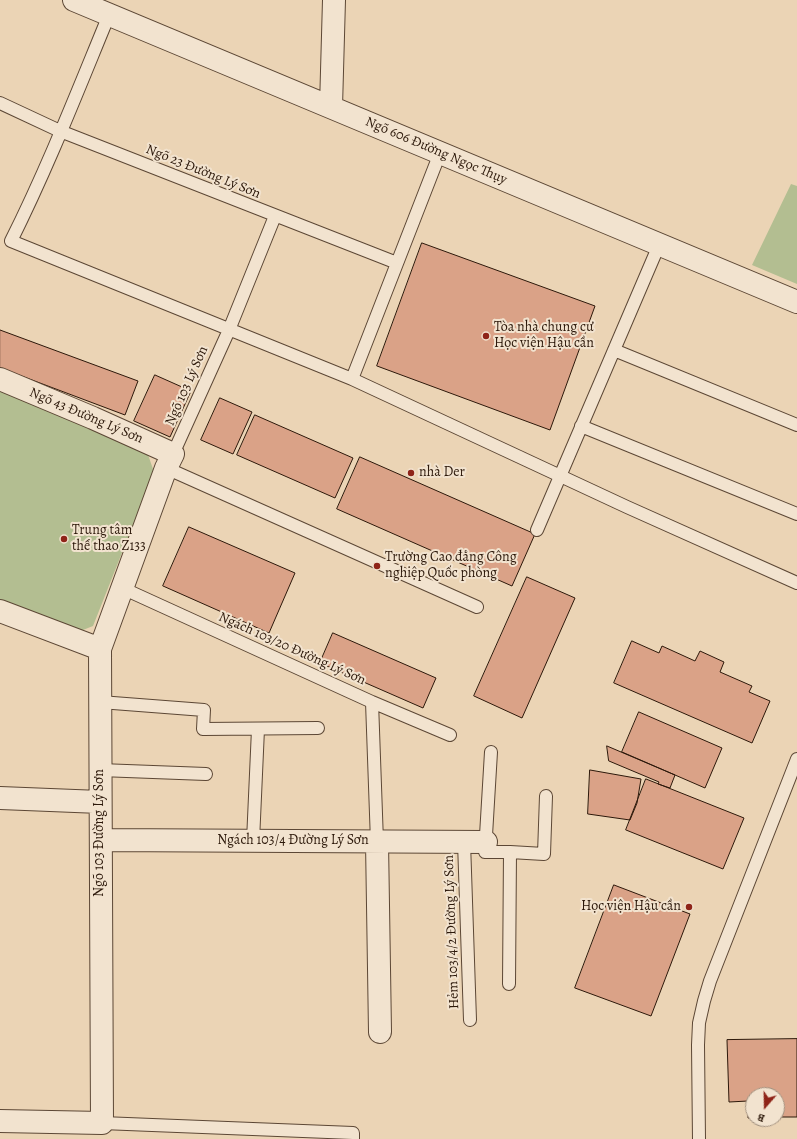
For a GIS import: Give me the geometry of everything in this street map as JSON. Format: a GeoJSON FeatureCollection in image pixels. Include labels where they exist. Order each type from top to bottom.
{"type":"FeatureCollection","features":[{"type":"Feature","properties":{"kind":"street","name":"Ngõ 606 Đường Ngọc Thụy"},"geometry":{"type":"LineString","coordinates":[[74,0],[797,302]]}},
{"type":"Feature","properties":{"kind":"street"},"geometry":{"type":"LineString","coordinates":[[331,107],[334,0]]}},
{"type":"Feature","properties":{"kind":"street","name":"Ngõ 43 Đường Lý Sơn"},"geometry":{"type":"LineString","coordinates":[[0,379],[92,418],[169,461]]}},
{"type":"Feature","properties":{"kind":"street","name":"Ngõ 103 Đường Lý Sơn"},"geometry":{"type":"LineString","coordinates":[[102,1123],[100,649],[169,461]]}},
{"type":"Feature","properties":{"kind":"street"},"geometry":{"type":"LineString","coordinates":[[0,613],[100,649]]}},
{"type":"Feature","properties":{"kind":"street"},"geometry":{"type":"LineString","coordinates":[[0,798],[100,802]]}},
{"type":"Feature","properties":{"kind":"street","name":"Ngách 103/4 Đường Lý Sơn"},"geometry":{"type":"LineString","coordinates":[[101,840],[486,842]]}},
{"type":"Feature","properties":{"kind":"street"},"geometry":{"type":"LineString","coordinates":[[377,842],[380,1032]]}},
{"type":"Feature","properties":{"kind":"street"},"geometry":{"type":"LineString","coordinates":[[0,1121],[102,1123]]}},
{"type":"Feature","properties":{"kind":"lane"},"geometry":{"type":"LineString","coordinates":[[109,15],[11,241],[352,379],[559,476],[797,583]]}},
{"type":"Feature","properties":{"kind":"lane","name":"Ngõ 23 Đường Lý Sơn"},"geometry":{"type":"LineString","coordinates":[[0,103],[60,131],[397,264]]}},
{"type":"Feature","properties":{"kind":"lane"},"geometry":{"type":"LineString","coordinates":[[352,379],[440,153]]}},
{"type":"Feature","properties":{"kind":"lane","name":"Ngõ 103 Lý Sơn"},"geometry":{"type":"LineString","coordinates":[[169,461],[229,330],[275,216]]}},
{"type":"Feature","properties":{"kind":"lane"},"geometry":{"type":"LineString","coordinates":[[537,530],[659,245]]}},
{"type":"Feature","properties":{"kind":"lane"},"geometry":{"type":"LineString","coordinates":[[614,350],[797,425]]}},
{"type":"Feature","properties":{"kind":"lane"},"geometry":{"type":"LineString","coordinates":[[581,426],[797,514]]}},
{"type":"Feature","properties":{"kind":"lane"},"geometry":{"type":"LineString","coordinates":[[169,461],[477,607]]}},
{"type":"Feature","properties":{"kind":"lane","name":"Ngách 103/20 Đường Lý Sơn"},"geometry":{"type":"LineString","coordinates":[[122,588],[372,702],[450,735]]}},
{"type":"Feature","properties":{"kind":"lane"},"geometry":{"type":"LineString","coordinates":[[100,702],[204,710],[203,729],[318,728]]}},
{"type":"Feature","properties":{"kind":"lane"},"geometry":{"type":"LineString","coordinates":[[372,702],[377,842]]}},
{"type":"Feature","properties":{"kind":"lane"},"geometry":{"type":"LineString","coordinates":[[253,841],[258,729]]}},
{"type":"Feature","properties":{"kind":"lane"},"geometry":{"type":"LineString","coordinates":[[491,752],[485,852],[544,854],[546,796]]}},
{"type":"Feature","properties":{"kind":"lane"},"geometry":{"type":"LineString","coordinates":[[699,1139],[698,1045],[704,1001],[710,981],[797,759]]}},
{"type":"Feature","properties":{"kind":"lane"},"geometry":{"type":"LineString","coordinates":[[100,770],[206,774]]}},
{"type":"Feature","properties":{"kind":"lane","name":"Hẻm 103/4/2 Đường Lý Sơn"},"geometry":{"type":"LineString","coordinates":[[464,842],[470,1020]]}},
{"type":"Feature","properties":{"kind":"lane"},"geometry":{"type":"LineString","coordinates":[[509,984],[510,852]]}},
{"type":"Feature","properties":{"kind":"lane"},"geometry":{"type":"LineString","coordinates":[[102,1123],[353,1133],[353,1139]]}},
{"type":"Feature","properties":{"kind":"green space"},"geometry":{"type":"Polygon","coordinates":[[[791,184],[797,186],[797,284],[752,265],[791,184]]]}},
{"type":"Feature","properties":{"kind":"green space","name":"Trung tâm thể thao Z133"},"geometry":{"type":"Polygon","coordinates":[[[0,386],[144,443],[154,472],[93,626],[73,634],[0,606],[0,386]]]}},
{"type":"Feature","properties":{"kind":"building","name":"Tòa nhà chung cư Học viện Hậu cần"},"geometry":{"type":"Polygon","coordinates":[[[422,243],[595,306],[550,430],[377,366],[422,243]]]}},
{"type":"Feature","properties":{"kind":"building"},"geometry":{"type":"Polygon","coordinates":[[[0,330],[138,381],[125,415],[0,368],[0,330]]]}},
{"type":"Feature","properties":{"kind":"building"},"geometry":{"type":"Polygon","coordinates":[[[155,375],[191,391],[170,437],[134,421],[155,375]]]}},
{"type":"Feature","properties":{"kind":"building"},"geometry":{"type":"Polygon","coordinates":[[[220,398],[252,412],[233,454],[201,440],[220,398]]]}},
{"type":"Feature","properties":{"kind":"building"},"geometry":{"type":"Polygon","coordinates":[[[255,415],[353,458],[335,498],[237,455],[255,415]]]}},
{"type":"Feature","properties":{"kind":"building"},"geometry":{"type":"Polygon","coordinates":[[[360,457],[535,534],[512,586],[337,509],[360,457]]]}},
{"type":"Feature","properties":{"kind":"building"},"geometry":{"type":"Polygon","coordinates":[[[189,527],[295,573],[269,633],[163,586],[189,527]]]}},
{"type":"Feature","properties":{"kind":"building"},"geometry":{"type":"Polygon","coordinates":[[[527,577],[575,598],[522,718],[474,696],[527,577]]]}},
{"type":"Feature","properties":{"kind":"building"},"geometry":{"type":"Polygon","coordinates":[[[333,633],[436,678],[423,708],[320,663],[333,633]]]}},
{"type":"Feature","properties":{"kind":"building"},"geometry":{"type":"Polygon","coordinates":[[[632,641],[659,653],[662,646],[695,661],[700,651],[724,662],[720,672],[752,686],[749,692],[770,701],[752,743],[614,683],[632,641]]]}},
{"type":"Feature","properties":{"kind":"building"},"geometry":{"type":"Polygon","coordinates":[[[639,712],[722,748],[705,788],[622,752],[639,712]]]}},
{"type":"Feature","properties":{"kind":"building"},"geometry":{"type":"Polygon","coordinates":[[[607,746],[675,775],[670,788],[609,761],[607,746]]]}},
{"type":"Feature","properties":{"kind":"building"},"geometry":{"type":"Polygon","coordinates":[[[590,770],[641,779],[637,803],[630,820],[588,814],[590,770]]]}},
{"type":"Feature","properties":{"kind":"building"},"geometry":{"type":"Polygon","coordinates":[[[646,779],[744,818],[723,869],[626,830],[646,779]]]}},
{"type":"Feature","properties":{"kind":"building"},"geometry":{"type":"Polygon","coordinates":[[[614,885],[690,914],[651,1016],[575,988],[614,885]]]}},
{"type":"Feature","properties":{"kind":"building"},"geometry":{"type":"Polygon","coordinates":[[[797,1039],[797,1117],[785,1117],[785,1087],[745,1087],[745,1101],[729,1102],[727,1040],[797,1039]]]}},
{"type":"Feature","properties":{"kind":"place","name":"Tòa nhà chung cư Học viện Hậu cần"},"geometry":{"type":"Point","coordinates":[486,336]}},
{"type":"Feature","properties":{"kind":"place","name":"nhà Der"},"geometry":{"type":"Point","coordinates":[411,473]}},
{"type":"Feature","properties":{"kind":"place","name":"Trung tâm thể thao Z133"},"geometry":{"type":"Point","coordinates":[64,539]}},
{"type":"Feature","properties":{"kind":"place","name":"Trường Cao đẳng Công nghiệp Quốc phòng"},"geometry":{"type":"Point","coordinates":[377,566]}},
{"type":"Feature","properties":{"kind":"place","name":"Học viện Hậu cần"},"geometry":{"type":"Point","coordinates":[689,907]}}]}
